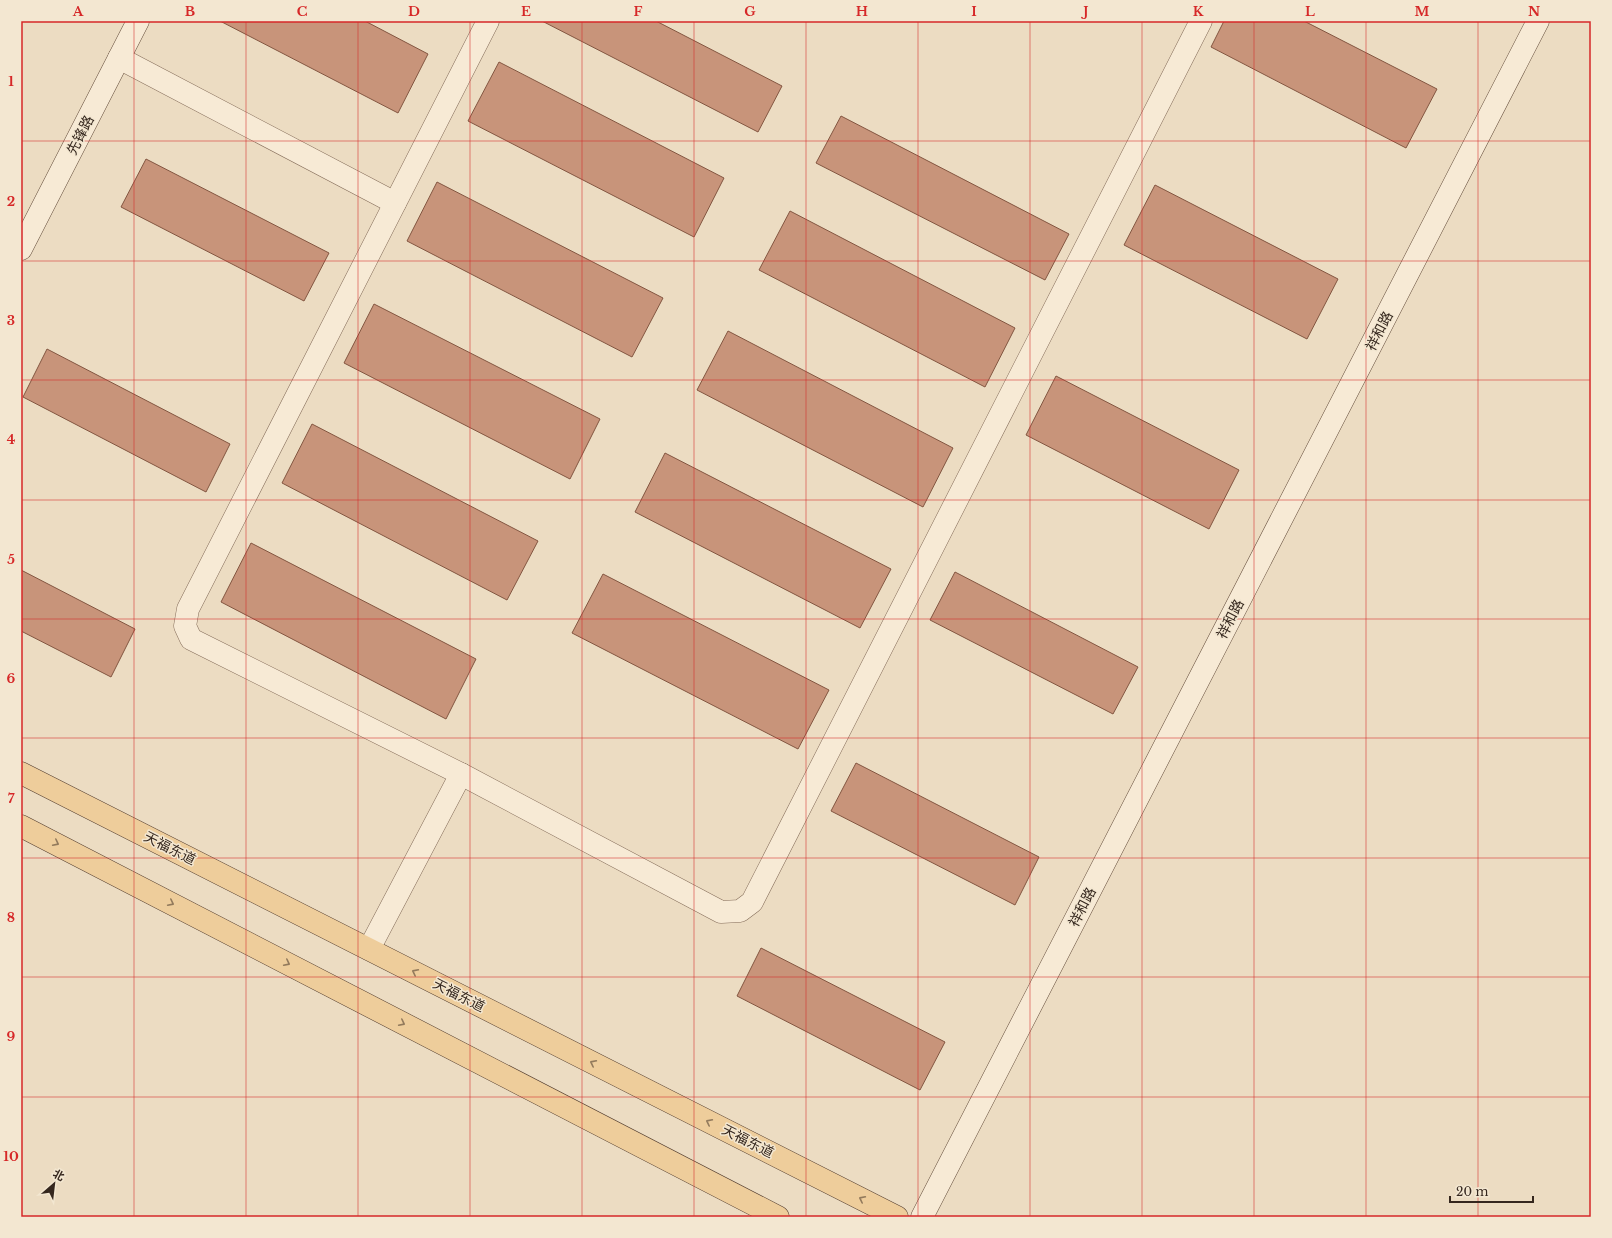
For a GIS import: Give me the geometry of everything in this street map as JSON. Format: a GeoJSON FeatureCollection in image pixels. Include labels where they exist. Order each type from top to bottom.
{"type":"FeatureCollection","features":[{"type":"Feature","properties":{"kind":"main road","name":"天福东道"},"geometry":{"type":"LineString","coordinates":[[21,773],[897,1217]]}},
{"type":"Feature","properties":{"kind":"main road"},"geometry":{"type":"LineString","coordinates":[[21,826],[778,1217]]}},
{"type":"Feature","properties":{"kind":"street","name":"先锋路"},"geometry":{"type":"LineString","coordinates":[[21,249],[138,21]]}},
{"type":"Feature","properties":{"kind":"street"},"geometry":{"type":"LineString","coordinates":[[488,21],[188,609],[185,626],[191,639],[461,774],[721,912],[740,911],[752,902],[1201,21]]}},
{"type":"Feature","properties":{"kind":"street","name":"祥和路"},"geometry":{"type":"LineString","coordinates":[[922,1217],[1538,21]]}},
{"type":"Feature","properties":{"kind":"street"},"geometry":{"type":"LineString","coordinates":[[119,58],[396,203]]}},
{"type":"Feature","properties":{"kind":"street"},"geometry":{"type":"LineString","coordinates":[[369,949],[461,774]]}},
{"type":"Feature","properties":{"kind":"building"},"geometry":{"type":"Polygon","coordinates":[[[220,21],[365,21],[428,54],[398,113],[220,21]]]}},
{"type":"Feature","properties":{"kind":"building"},"geometry":{"type":"Polygon","coordinates":[[[542,21],[656,21],[782,86],[758,132],[542,21]]]}},
{"type":"Feature","properties":{"kind":"building"},"geometry":{"type":"Polygon","coordinates":[[[1224,21],[1304,21],[1437,89],[1406,148],[1211,47],[1224,21]]]}},
{"type":"Feature","properties":{"kind":"building"},"geometry":{"type":"Polygon","coordinates":[[[499,62],[724,178],[694,237],[468,121],[499,62]]]}},
{"type":"Feature","properties":{"kind":"building"},"geometry":{"type":"Polygon","coordinates":[[[841,116],[1069,234],[1045,280],[816,163],[841,116]]]}},
{"type":"Feature","properties":{"kind":"building"},"geometry":{"type":"Polygon","coordinates":[[[146,159],[329,253],[304,301],[121,207],[146,159]]]}},
{"type":"Feature","properties":{"kind":"building"},"geometry":{"type":"Polygon","coordinates":[[[437,182],[663,298],[632,357],[407,241],[437,182]]]}},
{"type":"Feature","properties":{"kind":"building"},"geometry":{"type":"Polygon","coordinates":[[[1155,185],[1338,279],[1307,339],[1124,245],[1155,185]]]}},
{"type":"Feature","properties":{"kind":"building"},"geometry":{"type":"Polygon","coordinates":[[[790,211],[1015,328],[985,387],[759,270],[790,211]]]}},
{"type":"Feature","properties":{"kind":"building"},"geometry":{"type":"Polygon","coordinates":[[[374,304],[600,419],[570,479],[344,363],[374,304]]]}},
{"type":"Feature","properties":{"kind":"building"},"geometry":{"type":"Polygon","coordinates":[[[728,331],[953,448],[923,507],[697,390],[728,331]]]}},
{"type":"Feature","properties":{"kind":"building"},"geometry":{"type":"Polygon","coordinates":[[[47,349],[230,444],[206,492],[23,397],[47,349]]]}},
{"type":"Feature","properties":{"kind":"building"},"geometry":{"type":"Polygon","coordinates":[[[1056,376],[1239,470],[1209,529],[1026,435],[1056,376]]]}},
{"type":"Feature","properties":{"kind":"building"},"geometry":{"type":"Polygon","coordinates":[[[312,424],[538,541],[507,600],[282,483],[312,424]]]}},
{"type":"Feature","properties":{"kind":"building"},"geometry":{"type":"Polygon","coordinates":[[[665,453],[891,569],[860,628],[635,512],[665,453]]]}},
{"type":"Feature","properties":{"kind":"building"},"geometry":{"type":"Polygon","coordinates":[[[251,543],[476,659],[446,719],[221,602],[251,543]]]}},
{"type":"Feature","properties":{"kind":"building"},"geometry":{"type":"Polygon","coordinates":[[[21,570],[135,629],[111,677],[21,631],[21,570]]]}},
{"type":"Feature","properties":{"kind":"building"},"geometry":{"type":"Polygon","coordinates":[[[955,572],[1138,667],[1113,714],[930,620],[955,572]]]}},
{"type":"Feature","properties":{"kind":"building"},"geometry":{"type":"Polygon","coordinates":[[[603,574],[829,690],[798,749],[572,633],[603,574]]]}},
{"type":"Feature","properties":{"kind":"building"},"geometry":{"type":"Polygon","coordinates":[[[856,763],[1039,857],[1015,905],[831,811],[856,763]]]}},
{"type":"Feature","properties":{"kind":"building"},"geometry":{"type":"Polygon","coordinates":[[[761,948],[945,1042],[920,1090],[737,996],[761,948]]]}}]}
